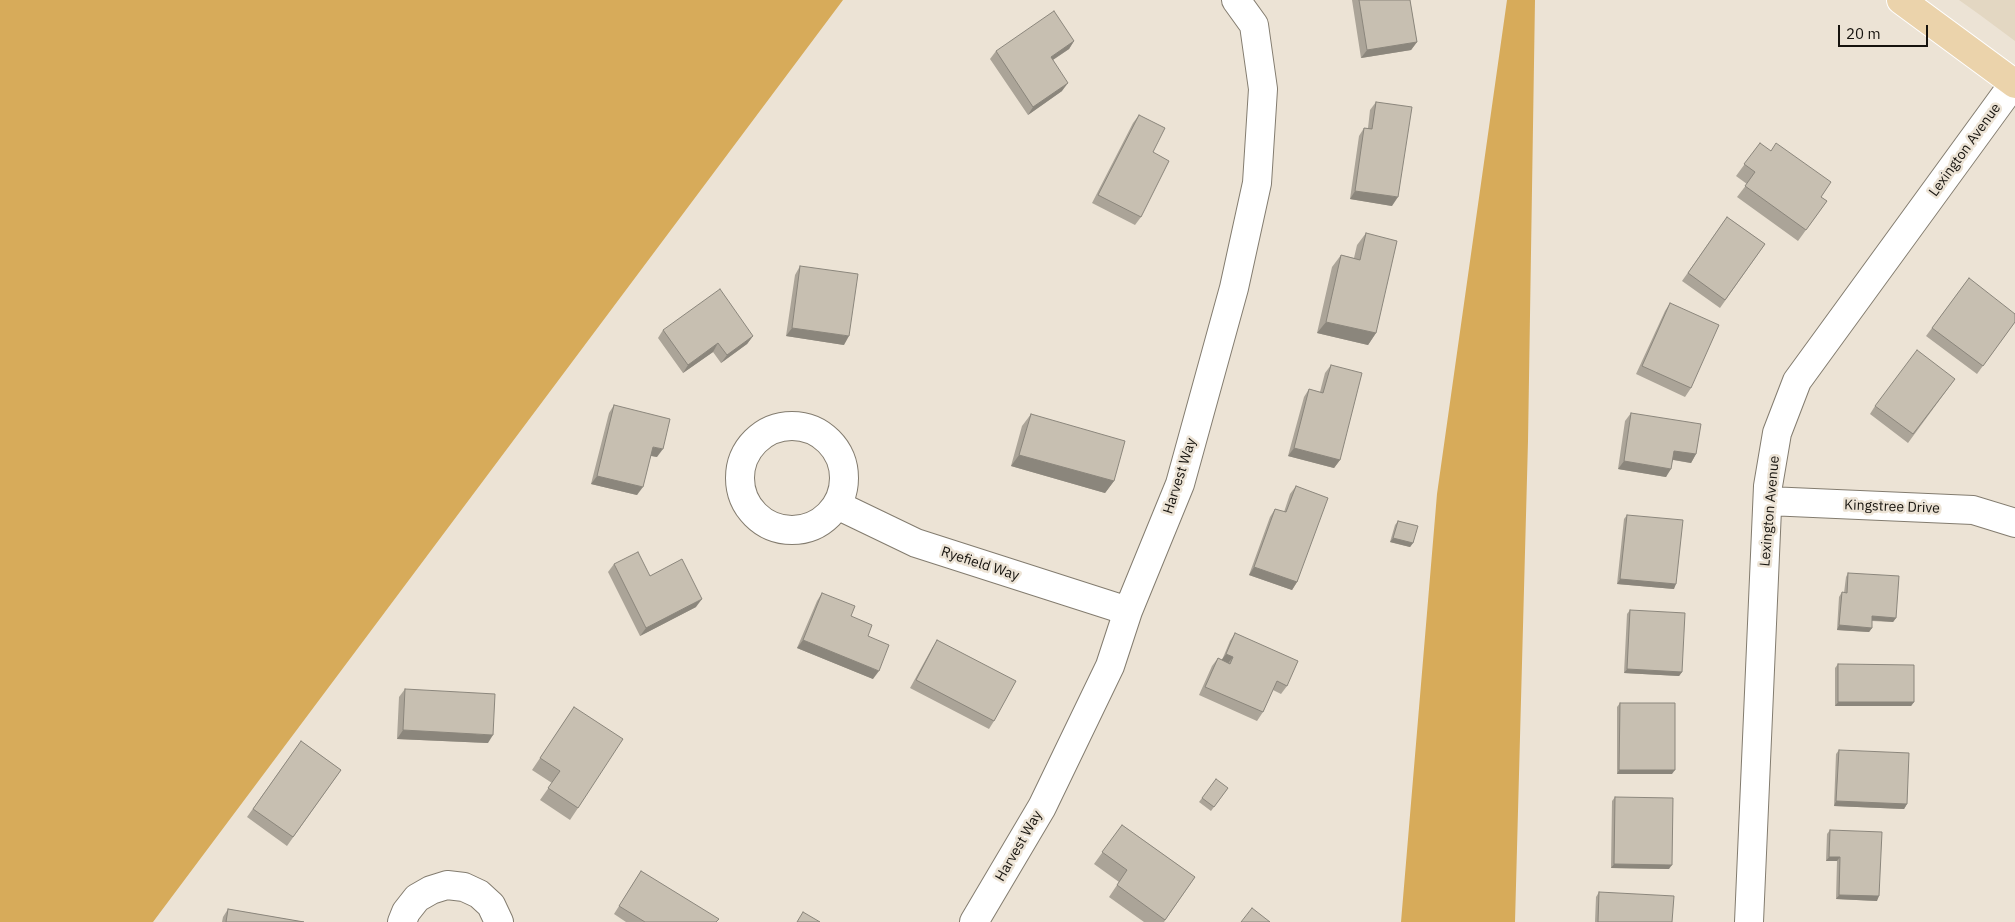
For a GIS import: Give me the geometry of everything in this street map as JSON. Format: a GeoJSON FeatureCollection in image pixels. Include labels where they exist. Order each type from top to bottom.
{"type":"FeatureCollection","features":[{"type":"Feature","properties":{"kind":"main road"},"geometry":{"type":"LineString","coordinates":[[1901,0],[2014,84]]}},
{"type":"Feature","properties":{"kind":"street","name":"Harvest Way"},"geometry":{"type":"LineString","coordinates":[[977,921],[1042,806],[1110,666],[1128,610],[1180,484],[1234,288],[1256,183],[1264,89],[1254,25],[1236,0]]}},
{"type":"Feature","properties":{"kind":"street","name":"Lexington Avenue"},"geometry":{"type":"LineString","coordinates":[[1749,922],[1768,501],[1777,433],[1797,381],[2014,84]]}},
{"type":"Feature","properties":{"kind":"street","name":"Kingstree Drive"},"geometry":{"type":"LineString","coordinates":[[1768,501],[1973,510],[2015,523]]}},
{"type":"Feature","properties":{"kind":"street","name":"Ryefield Way"},"geometry":{"type":"LineString","coordinates":[[837,505],[916,543],[1128,610]]}},
{"type":"Feature","properties":{"kind":"street"},"geometry":{"type":"LineString","coordinates":[[402,922],[406,912],[417,898],[431,890],[447,886],[464,887],[479,894],[491,905],[499,922]]}},
{"type":"Feature","properties":{"kind":"shaded area"},"geometry":{"type":"Polygon","coordinates":[[[0,0],[843,0],[153,922],[0,922],[0,0]]]}},
{"type":"Feature","properties":{"kind":"shaded area"},"geometry":{"type":"Polygon","coordinates":[[[1507,0],[1535,0],[1528,441],[1515,922],[1401,922],[1437,494],[1507,0]]]}},
{"type":"Feature","properties":{"kind":"shaded area"},"geometry":{"type":"Polygon","coordinates":[[[1959,0],[2015,0],[2015,41],[1980,15],[1959,0]]]}},
{"type":"Feature","properties":{"kind":"building"},"geometry":{"type":"Polygon","coordinates":[[[1359,0],[1410,0],[1417,42],[1367,50],[1359,0]]]}},
{"type":"Feature","properties":{"kind":"building"},"geometry":{"type":"Polygon","coordinates":[[[1054,11],[1074,41],[1051,57],[1068,83],[1033,107],[996,51],[1054,11]]]}},
{"type":"Feature","properties":{"kind":"building"},"geometry":{"type":"Polygon","coordinates":[[[1376,102],[1412,107],[1398,197],[1355,191],[1364,128],[1372,129],[1376,102]]]}},
{"type":"Feature","properties":{"kind":"building"},"geometry":{"type":"Polygon","coordinates":[[[1139,115],[1165,128],[1153,152],[1169,161],[1141,217],[1098,195],[1139,115]]]}},
{"type":"Feature","properties":{"kind":"building"},"geometry":{"type":"Polygon","coordinates":[[[1760,143],[1771,151],[1776,143],[1831,182],[1821,197],[1827,201],[1806,230],[1745,186],[1755,172],[1744,164],[1760,143]]]}},
{"type":"Feature","properties":{"kind":"building"},"geometry":{"type":"Polygon","coordinates":[[[1727,217],[1765,244],[1725,300],[1688,273],[1727,217]]]}},
{"type":"Feature","properties":{"kind":"building"},"geometry":{"type":"Polygon","coordinates":[[[1366,233],[1397,241],[1376,333],[1326,322],[1341,255],[1360,260],[1366,233]]]}},
{"type":"Feature","properties":{"kind":"building"},"geometry":{"type":"Polygon","coordinates":[[[800,266],[858,274],[849,336],[792,328],[800,266]]]}},
{"type":"Feature","properties":{"kind":"building"},"geometry":{"type":"Polygon","coordinates":[[[1969,278],[2015,314],[2015,322],[1983,366],[1932,328],[1969,278]]]}},
{"type":"Feature","properties":{"kind":"building"},"geometry":{"type":"Polygon","coordinates":[[[720,289],[753,336],[727,355],[718,343],[688,365],[663,330],[720,289]]]}},
{"type":"Feature","properties":{"kind":"building"},"geometry":{"type":"Polygon","coordinates":[[[1670,303],[1719,325],[1691,388],[1642,366],[1670,303]]]}},
{"type":"Feature","properties":{"kind":"building"},"geometry":{"type":"Polygon","coordinates":[[[1917,350],[1955,379],[1913,434],[1875,406],[1917,350]]]}},
{"type":"Feature","properties":{"kind":"building"},"geometry":{"type":"Polygon","coordinates":[[[1331,365],[1362,373],[1340,460],[1294,448],[1309,389],[1323,393],[1331,365]]]}},
{"type":"Feature","properties":{"kind":"building"},"geometry":{"type":"Polygon","coordinates":[[[614,405],[670,419],[663,449],[653,447],[643,487],[597,476],[614,405]]]}},
{"type":"Feature","properties":{"kind":"building"},"geometry":{"type":"Polygon","coordinates":[[[1631,413],[1701,424],[1696,454],[1674,451],[1671,469],[1624,461],[1631,413]]]}},
{"type":"Feature","properties":{"kind":"building"},"geometry":{"type":"Polygon","coordinates":[[[1031,414],[1125,441],[1114,481],[1019,455],[1031,414]]]}},
{"type":"Feature","properties":{"kind":"building"},"geometry":{"type":"Polygon","coordinates":[[[1296,486],[1328,498],[1297,582],[1254,567],[1275,509],[1286,512],[1296,486]]]}},
{"type":"Feature","properties":{"kind":"building"},"geometry":{"type":"Polygon","coordinates":[[[1627,515],[1683,520],[1676,584],[1620,579],[1627,515]]]}},
{"type":"Feature","properties":{"kind":"building"},"geometry":{"type":"Polygon","coordinates":[[[1398,521],[1418,526],[1413,543],[1393,538],[1398,521]]]}},
{"type":"Feature","properties":{"kind":"building"},"geometry":{"type":"Polygon","coordinates":[[[638,552],[650,576],[682,559],[702,599],[646,628],[614,564],[638,552]]]}},
{"type":"Feature","properties":{"kind":"building"},"geometry":{"type":"Polygon","coordinates":[[[1848,573],[1899,576],[1896,618],[1872,616],[1872,628],[1839,625],[1842,592],[1847,593],[1848,573]]]}},
{"type":"Feature","properties":{"kind":"building"},"geometry":{"type":"Polygon","coordinates":[[[822,593],[855,606],[851,616],[872,625],[868,636],[889,645],[879,671],[803,640],[822,593]]]}},
{"type":"Feature","properties":{"kind":"building"},"geometry":{"type":"Polygon","coordinates":[[[1630,610],[1685,613],[1682,672],[1627,669],[1630,610]]]}},
{"type":"Feature","properties":{"kind":"building"},"geometry":{"type":"Polygon","coordinates":[[[1235,633],[1298,661],[1287,686],[1277,681],[1263,712],[1205,687],[1218,658],[1230,664],[1233,657],[1226,654],[1235,633]]]}},
{"type":"Feature","properties":{"kind":"building"},"geometry":{"type":"Polygon","coordinates":[[[937,640],[1016,681],[994,721],[916,680],[937,640]]]}},
{"type":"Feature","properties":{"kind":"building"},"geometry":{"type":"Polygon","coordinates":[[[1838,664],[1914,665],[1914,702],[1838,702],[1838,664]]]}},
{"type":"Feature","properties":{"kind":"building"},"geometry":{"type":"Polygon","coordinates":[[[405,689],[495,694],[493,735],[403,730],[405,689]]]}},
{"type":"Feature","properties":{"kind":"building"},"geometry":{"type":"Polygon","coordinates":[[[1620,703],[1675,703],[1675,770],[1619,770],[1620,703]]]}},
{"type":"Feature","properties":{"kind":"building"},"geometry":{"type":"Polygon","coordinates":[[[574,707],[623,739],[578,808],[548,788],[560,771],[540,758],[574,707]]]}},
{"type":"Feature","properties":{"kind":"building"},"geometry":{"type":"Polygon","coordinates":[[[301,741],[341,770],[293,837],[253,809],[301,741]]]}},
{"type":"Feature","properties":{"kind":"building"},"geometry":{"type":"Polygon","coordinates":[[[1839,750],[1909,753],[1907,804],[1836,801],[1839,750]]]}},
{"type":"Feature","properties":{"kind":"building"},"geometry":{"type":"Polygon","coordinates":[[[1216,779],[1228,788],[1214,807],[1202,798],[1216,779]]]}},
{"type":"Feature","properties":{"kind":"building"},"geometry":{"type":"Polygon","coordinates":[[[1615,797],[1673,798],[1672,865],[1614,864],[1615,797]]]}},
{"type":"Feature","properties":{"kind":"building"},"geometry":{"type":"Polygon","coordinates":[[[1122,825],[1195,877],[1165,920],[1117,885],[1127,870],[1102,852],[1122,825]]]}},
{"type":"Feature","properties":{"kind":"building"},"geometry":{"type":"Polygon","coordinates":[[[1830,830],[1882,832],[1879,896],[1839,895],[1840,857],[1829,857],[1830,830]]]}},
{"type":"Feature","properties":{"kind":"building"},"geometry":{"type":"Polygon","coordinates":[[[641,871],[719,919],[716,922],[645,922],[619,906],[641,871]]]}},
{"type":"Feature","properties":{"kind":"building"},"geometry":{"type":"Polygon","coordinates":[[[1599,892],[1674,896],[1672,922],[1598,922],[1599,892]]]}},
{"type":"Feature","properties":{"kind":"building"},"geometry":{"type":"Polygon","coordinates":[[[1252,908],[1270,922],[1241,922],[1252,908]]]}},
{"type":"Feature","properties":{"kind":"building"},"geometry":{"type":"Polygon","coordinates":[[[228,909],[304,922],[226,922],[228,909]]]}},
{"type":"Feature","properties":{"kind":"building"},"geometry":{"type":"Polygon","coordinates":[[[803,912],[820,922],[797,922],[803,912]]]}}]}
